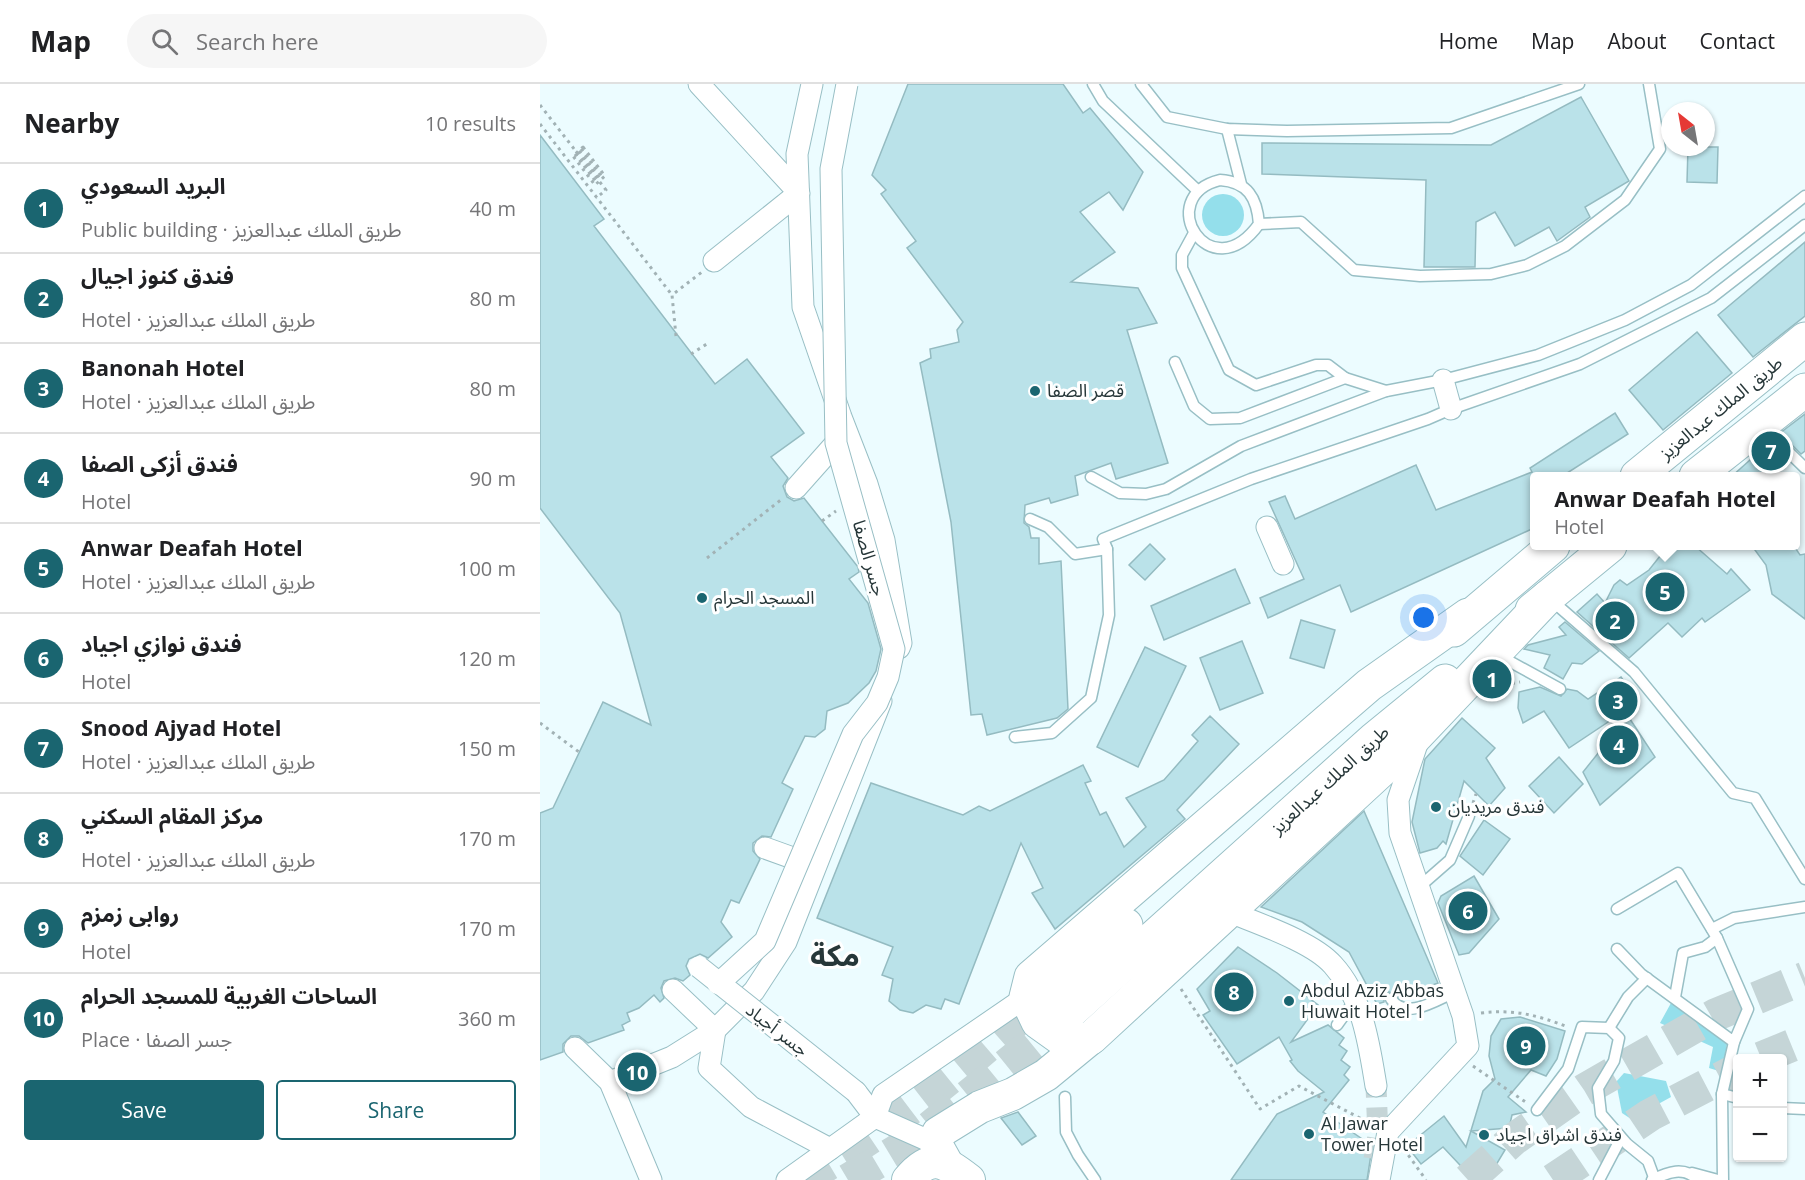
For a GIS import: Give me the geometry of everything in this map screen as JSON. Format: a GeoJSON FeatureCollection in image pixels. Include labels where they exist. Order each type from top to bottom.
{"type":"FeatureCollection","features":[{"type":"Feature","properties":{"kind":"highway","name":"طريق الملك عبدالعزيز"},"geometry":{"type":"LineString","coordinates":[[1643,472],[1805,339]]}},
{"type":"Feature","properties":{"kind":"highway","name":"طريق الملك عبدالعزيز"},"geometry":{"type":"LineString","coordinates":[[1707,472],[1761,424],[1805,390]]}},
{"type":"Feature","properties":{"kind":"highway","name":"طريق الملك عبدالعزيز"},"geometry":{"type":"LineString","coordinates":[[1041,1007],[1425,660],[1468,615],[1548,550]]}},
{"type":"Feature","properties":{"kind":"highway","name":"طريق الملك عبدالعزيز"},"geometry":{"type":"LineString","coordinates":[[1041,1007],[1605,550]]}},
{"type":"Feature","properties":{"kind":"highway"},"geometry":{"type":"LineString","coordinates":[[1041,1007],[1038,1022],[1066,1042],[1092,1038],[1421,732],[1548,597]]}},
{"type":"Feature","properties":{"kind":"main road"},"geometry":{"type":"LineString","coordinates":[[908,1180],[918,1168],[929,1162],[950,1162],[938,1133],[980,1107],[1046,1075],[1092,1038]]}},
{"type":"Feature","properties":{"kind":"street"},"geometry":{"type":"LineString","coordinates":[[699,84],[799,193]]}},
{"type":"Feature","properties":{"kind":"street"},"geometry":{"type":"LineString","coordinates":[[610,1082],[672,1057],[715,1030],[754,991],[786,942],[877,713],[901,643],[884,540],[867,484],[803,307],[797,154],[812,84]]}},
{"type":"Feature","properties":{"kind":"street","name":"جسر الصفا"},"geometry":{"type":"LineString","coordinates":[[718,984],[765,941],[853,734],[877,702],[888,677],[894,649],[836,443],[831,170],[847,84]]}},
{"type":"Feature","properties":{"kind":"street"},"geometry":{"type":"LineString","coordinates":[[714,261],[799,193]]}},
{"type":"Feature","properties":{"kind":"street"},"geometry":{"type":"LineString","coordinates":[[1443,380],[1451,409]]}},
{"type":"Feature","properties":{"kind":"street"},"geometry":{"type":"LineString","coordinates":[[796,488],[836,443]]}},
{"type":"Feature","properties":{"kind":"street"},"geometry":{"type":"LineString","coordinates":[[1267,527],[1282,564]]}},
{"type":"Feature","properties":{"kind":"street"},"geometry":{"type":"LineString","coordinates":[[1379,1180],[1387,1136],[1468,1046],[1455,992],[1400,833],[1398,800],[1421,732]]}},
{"type":"Feature","properties":{"kind":"street"},"geometry":{"type":"LineString","coordinates":[[765,848],[816,867]]}},
{"type":"Feature","properties":{"kind":"street"},"geometry":{"type":"LineString","coordinates":[[1230,912],[1298,940],[1333,964],[1356,1000],[1369,1046],[1376,1086]]}},
{"type":"Feature","properties":{"kind":"street","name":"جسر أجياد"},"geometry":{"type":"LineString","coordinates":[[699,967],[855,1092],[875,1117]]}},
{"type":"Feature","properties":{"kind":"street"},"geometry":{"type":"LineString","coordinates":[[673,990],[715,1030]]}},
{"type":"Feature","properties":{"kind":"street"},"geometry":{"type":"LineString","coordinates":[[787,1180],[875,1117],[883,1095],[1041,1007]]}},
{"type":"Feature","properties":{"kind":"street"},"geometry":{"type":"LineString","coordinates":[[715,1030],[709,1068],[751,1107],[830,1149]]}},
{"type":"Feature","properties":{"kind":"street"},"geometry":{"type":"LineString","coordinates":[[575,1048],[610,1082],[651,1180]]}},
{"type":"Feature","properties":{"kind":"street"},"geometry":{"type":"LineString","coordinates":[[875,1117],[950,1162]]}},
{"type":"Feature","properties":{"kind":"lane"},"geometry":{"type":"LineString","coordinates":[[1093,84],[1102,100],[1198,191]]}},
{"type":"Feature","properties":{"kind":"lane"},"geometry":{"type":"LineString","coordinates":[[1141,84],[1167,117],[1227,129],[1287,131],[1451,128],[1579,84]]}},
{"type":"Feature","properties":{"kind":"lane"},"geometry":{"type":"LineString","coordinates":[[1241,184],[1220,180],[1209,183],[1198,191],[1189,209],[1189,221],[1194,233],[1210,247],[1232,248],[1243,243],[1259,225],[1301,222],[1354,270],[1432,276],[1491,274],[1527,265],[1565,246],[1626,200],[1660,149],[1649,84]]}},
{"type":"Feature","properties":{"kind":"lane"},"geometry":{"type":"LineString","coordinates":[[1227,129],[1241,184],[1256,202],[1259,225]]}},
{"type":"Feature","properties":{"kind":"lane"},"geometry":{"type":"LineString","coordinates":[[1091,477],[1120,493],[1146,494],[1166,489],[1241,446],[1386,391],[1443,380],[1538,355],[1625,320],[1691,285],[1805,196]]}},
{"type":"Feature","properties":{"kind":"lane"},"geometry":{"type":"LineString","coordinates":[[1015,737],[1052,733],[1091,698],[1109,615],[1107,549],[1103,539],[1251,479],[1580,364],[1711,298],[1805,225]]}},
{"type":"Feature","properties":{"kind":"lane"},"geometry":{"type":"LineString","coordinates":[[1194,233],[1182,255],[1182,268],[1229,370],[1257,386],[1316,365],[1328,365],[1345,378],[1386,391]]}},
{"type":"Feature","properties":{"kind":"lane"},"geometry":{"type":"LineString","coordinates":[[1175,362],[1194,406],[1210,419],[1240,418],[1345,378]]}},
{"type":"Feature","properties":{"kind":"lane"},"geometry":{"type":"LineString","coordinates":[[1761,424],[1805,468]]}},
{"type":"Feature","properties":{"kind":"lane"},"geometry":{"type":"LineString","coordinates":[[1030,519],[1048,527],[1075,554],[1107,549]]}},
{"type":"Feature","properties":{"kind":"lane"},"geometry":{"type":"LineString","coordinates":[[1548,597],[1634,672],[1733,793],[1755,798],[1805,879]]}},
{"type":"Feature","properties":{"kind":"lane"},"geometry":{"type":"LineString","coordinates":[[1496,654],[1560,689]]}},
{"type":"Feature","properties":{"kind":"lane"},"geometry":{"type":"LineString","coordinates":[[1418,888],[1450,860],[1469,816]]}},
{"type":"Feature","properties":{"kind":"lane"},"geometry":{"type":"LineString","coordinates":[[1617,909],[1678,873],[1715,933],[1748,1010],[1734,1042],[1722,1094],[1723,1180]]}},
{"type":"Feature","properties":{"kind":"lane"},"geometry":{"type":"LineString","coordinates":[[1675,997],[1683,953],[1705,947],[1715,933],[1734,918],[1805,907]]}},
{"type":"Feature","properties":{"kind":"lane"},"geometry":{"type":"LineString","coordinates":[[1617,949],[1647,978],[1734,1042]]}},
{"type":"Feature","properties":{"kind":"lane"},"geometry":{"type":"LineString","coordinates":[[1609,1028],[1628,997],[1647,978]]}},
{"type":"Feature","properties":{"kind":"lane"},"geometry":{"type":"LineString","coordinates":[[1391,999],[1397,1007],[1404,1010],[1455,992]]}},
{"type":"Feature","properties":{"kind":"lane"},"geometry":{"type":"LineString","coordinates":[[1337,1025],[1356,1000]]}},
{"type":"Feature","properties":{"kind":"lane"},"geometry":{"type":"LineString","coordinates":[[1537,1110],[1568,1070],[1582,1027],[1609,1028],[1619,1038],[1614,1061],[1598,1088],[1601,1114],[1621,1138],[1648,1161],[1654,1180],[1675,1170],[1695,1177],[1718,1180]]}},
{"type":"Feature","properties":{"kind":"lane"},"geometry":{"type":"LineString","coordinates":[[1722,1094],[1733,1097]]}},
{"type":"Feature","properties":{"kind":"lane"},"geometry":{"type":"LineString","coordinates":[[1065,1097],[1066,1132],[1095,1180]]}},
{"type":"Feature","properties":{"kind":"lane"},"geometry":{"type":"LineString","coordinates":[[1787,1108],[1805,1109]]}},
{"type":"Feature","properties":{"kind":"lane"},"geometry":{"type":"LineString","coordinates":[[1599,1180],[1621,1138]]}},
{"type":"Feature","properties":{"kind":"path"},"geometry":{"type":"LineString","coordinates":[[540,105],[600,180],[606,190],[596,198]]}},
{"type":"Feature","properties":{"kind":"path"},"geometry":{"type":"LineString","coordinates":[[540,124],[672,296],[676,336]]}},
{"type":"Feature","properties":{"kind":"path"},"geometry":{"type":"LineString","coordinates":[[578,152],[583,147],[605,176],[600,180]]}},
{"type":"Feature","properties":{"kind":"path"},"geometry":{"type":"LineString","coordinates":[[672,296],[714,261]]}},
{"type":"Feature","properties":{"kind":"path"},"geometry":{"type":"LineString","coordinates":[[691,354],[710,342]]}},
{"type":"Feature","properties":{"kind":"path"},"geometry":{"type":"LineString","coordinates":[[707,558],[796,488]]}},
{"type":"Feature","properties":{"kind":"path"},"geometry":{"type":"LineString","coordinates":[[822,521],[840,508]]}},
{"type":"Feature","properties":{"kind":"path"},"geometry":{"type":"LineString","coordinates":[[540,723],[579,752]]}},
{"type":"Feature","properties":{"kind":"path"},"geometry":{"type":"LineString","coordinates":[[1168,969],[1260,1109],[1299,1086],[1387,1136],[1403,1149],[1426,1180]]}},
{"type":"Feature","properties":{"kind":"path"},"geometry":{"type":"LineString","coordinates":[[1474,1014],[1508,1010],[1540,1017],[1568,1027],[1582,1027]]}},
{"type":"Feature","properties":{"kind":"path"},"geometry":{"type":"LineString","coordinates":[[1459,1056],[1537,1110]]}},
{"type":"Feature","properties":{"kind":"shaded area"},"geometry":{"type":"Polygon","coordinates":[[[1223,194],[1231,195],[1238,200],[1243,207],[1243,223],[1238,230],[1231,235],[1223,236],[1215,235],[1208,230],[1203,223],[1202,215],[1203,207],[1208,200],[1215,195],[1223,194]]]}},
{"type":"Feature","properties":{"kind":"shaded area"},"geometry":{"type":"Polygon","coordinates":[[[1671,1003],[1727,1044],[1722,1072],[1709,1068],[1713,1047],[1660,1023],[1671,1003]]]}},
{"type":"Feature","properties":{"kind":"shaded area"},"geometry":{"type":"Polygon","coordinates":[[[1624,1073],[1666,1081],[1671,1097],[1631,1119],[1622,1113],[1616,1082],[1624,1073]]]}},
{"type":"Feature","properties":{"kind":"building","name":"قصر الصفا"},"geometry":{"type":"Polygon","coordinates":[[[908,84],[1063,84],[1083,113],[1090,108],[1143,172],[1123,210],[1109,192],[1080,212],[1115,252],[1071,282],[1138,288],[1157,323],[1127,330],[1168,463],[1116,479],[1111,463],[1075,476],[1078,495],[1051,503],[1049,498],[1025,505],[1024,523],[1029,527],[1031,538],[1039,538],[1039,564],[1061,561],[1068,709],[1057,718],[987,735],[982,714],[971,715],[951,522],[920,363],[931,358],[930,349],[959,342],[957,330],[963,322],[907,248],[916,241],[881,194],[886,190],[872,175],[908,84]]]}},
{"type":"Feature","properties":{"kind":"building"},"geometry":{"type":"Polygon","coordinates":[[[1581,97],[1629,181],[1585,207],[1590,217],[1557,241],[1549,227],[1515,246],[1495,212],[1476,222],[1475,267],[1424,267],[1426,180],[1262,174],[1262,143],[1491,145],[1581,97]]]}},
{"type":"Feature","properties":{"kind":"building","name":"المسجد الحرام"},"geometry":{"type":"Polygon","coordinates":[[[540,135],[604,219],[594,226],[715,384],[747,359],[804,433],[771,457],[788,478],[783,486],[787,497],[794,501],[804,498],[858,567],[859,572],[849,579],[868,603],[881,649],[876,671],[869,683],[848,703],[827,711],[825,729],[815,737],[805,736],[782,783],[793,789],[771,837],[762,836],[753,843],[753,851],[760,859],[739,903],[731,900],[721,922],[732,937],[708,958],[700,954],[689,959],[686,966],[690,975],[683,981],[675,978],[664,981],[661,988],[664,998],[660,1002],[654,995],[639,1008],[627,1013],[630,1021],[622,1025],[624,1030],[588,1043],[579,1036],[571,1036],[563,1044],[563,1052],[540,1060],[540,813],[553,808],[603,702],[651,725],[620,613],[540,508],[540,135]]]}},
{"type":"Feature","properties":{"kind":"building"},"geometry":{"type":"Polygon","coordinates":[[[1715,147],[1718,147],[1717,183],[1687,182],[1688,156],[1715,156],[1715,147]]]}},
{"type":"Feature","properties":{"kind":"building"},"geometry":{"type":"Polygon","coordinates":[[[1805,242],[1805,316],[1753,357],[1718,315],[1805,242]]]}},
{"type":"Feature","properties":{"kind":"building"},"geometry":{"type":"Polygon","coordinates":[[[1697,332],[1732,373],[1663,430],[1629,390],[1697,332]]]}},
{"type":"Feature","properties":{"kind":"building"},"geometry":{"type":"Polygon","coordinates":[[[1615,413],[1628,434],[1569,472],[1532,472],[1530,468],[1615,413]]]}},
{"type":"Feature","properties":{"kind":"building"},"geometry":{"type":"Polygon","coordinates":[[[1805,414],[1805,451],[1801,454],[1780,433],[1805,414]]]}},
{"type":"Feature","properties":{"kind":"building"},"geometry":{"type":"Polygon","coordinates":[[[1769,443],[1788,462],[1774,472],[1737,472],[1769,443]]]}},
{"type":"Feature","properties":{"kind":"building"},"geometry":{"type":"Polygon","coordinates":[[[1416,465],[1436,510],[1530,473],[1530,530],[1351,612],[1340,585],[1268,618],[1260,598],[1304,579],[1269,502],[1285,496],[1295,519],[1416,465]]]}},
{"type":"Feature","properties":{"kind":"building"},"geometry":{"type":"Polygon","coordinates":[[[1150,544],[1165,559],[1145,580],[1129,565],[1150,544]]]}},
{"type":"Feature","properties":{"kind":"building"},"geometry":{"type":"Polygon","coordinates":[[[1665,550],[1700,550],[1727,574],[1731,569],[1750,590],[1705,622],[1702,618],[1682,637],[1668,623],[1629,658],[1577,612],[1597,594],[1605,603],[1614,585],[1620,580],[1627,585],[1649,570],[1665,550]]]}},
{"type":"Feature","properties":{"kind":"building"},"geometry":{"type":"Polygon","coordinates":[[[1755,550],[1797,550],[1800,555],[1805,554],[1805,619],[1772,594],[1766,565],[1755,550]]]}},
{"type":"Feature","properties":{"kind":"building"},"geometry":{"type":"Polygon","coordinates":[[[1235,569],[1250,603],[1164,640],[1151,606],[1235,569]]]}},
{"type":"Feature","properties":{"kind":"building"},"geometry":{"type":"Polygon","coordinates":[[[1301,620],[1335,630],[1324,668],[1290,658],[1301,620]]]}},
{"type":"Feature","properties":{"kind":"building"},"geometry":{"type":"Polygon","coordinates":[[[1565,622],[1599,651],[1582,664],[1572,663],[1563,679],[1544,668],[1550,655],[1524,649],[1528,645],[1566,635],[1559,627],[1565,622]]]}},
{"type":"Feature","properties":{"kind":"building"},"geometry":{"type":"Polygon","coordinates":[[[1242,641],[1263,693],[1220,710],[1200,658],[1242,641]]]}},
{"type":"Feature","properties":{"kind":"building"},"geometry":{"type":"Polygon","coordinates":[[[1145,647],[1186,666],[1138,767],[1097,747],[1145,647]]]}},
{"type":"Feature","properties":{"kind":"building"},"geometry":{"type":"Polygon","coordinates":[[[1621,677],[1638,702],[1569,748],[1544,711],[1523,723],[1518,708],[1519,692],[1540,687],[1561,696],[1567,689],[1577,691],[1588,699],[1621,677]]]}},
{"type":"Feature","properties":{"kind":"building"},"geometry":{"type":"Polygon","coordinates":[[[1210,716],[1239,744],[1177,810],[1185,819],[1055,929],[1032,893],[1043,888],[1021,843],[959,1004],[945,999],[941,1009],[926,1005],[913,1013],[900,1010],[889,1001],[893,979],[882,975],[893,947],[817,918],[871,783],[963,815],[979,806],[990,811],[1083,765],[1091,781],[1085,783],[1100,815],[1106,812],[1124,847],[1146,827],[1126,798],[1164,780],[1198,741],[1192,735],[1210,716]]]}},
{"type":"Feature","properties":{"kind":"building"},"geometry":{"type":"Polygon","coordinates":[[[1628,716],[1655,757],[1600,805],[1583,772],[1628,716]]]}},
{"type":"Feature","properties":{"kind":"building","name":"فندق مريديان"},"geometry":{"type":"Polygon","coordinates":[[[1462,718],[1495,748],[1486,758],[1505,788],[1489,806],[1464,781],[1446,844],[1443,841],[1437,848],[1420,853],[1412,822],[1425,759],[1462,718]]]}},
{"type":"Feature","properties":{"kind":"building"},"geometry":{"type":"Polygon","coordinates":[[[1559,757],[1583,784],[1554,813],[1529,786],[1559,757]]]}},
{"type":"Feature","properties":{"kind":"building"},"geometry":{"type":"Polygon","coordinates":[[[1364,811],[1438,983],[1399,997],[1389,992],[1384,996],[1384,1002],[1377,1004],[1349,952],[1302,922],[1261,907],[1364,811]]]}},
{"type":"Feature","properties":{"kind":"building"},"geometry":{"type":"Polygon","coordinates":[[[1484,820],[1510,839],[1483,875],[1460,856],[1484,820]]]}},
{"type":"Feature","properties":{"kind":"building"},"geometry":{"type":"Polygon","coordinates":[[[1474,876],[1499,919],[1469,953],[1459,955],[1438,903],[1441,896],[1474,876]]]}},
{"type":"Feature","properties":{"kind":"building"},"geometry":{"type":"Polygon","coordinates":[[[1238,947],[1277,973],[1318,1005],[1291,1042],[1328,1025],[1344,1038],[1339,1045],[1347,1051],[1341,1060],[1350,1067],[1344,1075],[1349,1080],[1323,1112],[1368,1143],[1371,1154],[1367,1180],[1231,1180],[1277,1114],[1324,1092],[1298,1071],[1290,1061],[1292,1060],[1279,1037],[1237,1064],[1203,1015],[1210,1011],[1197,989],[1238,947]]]}},
{"type":"Feature","properties":{"kind":"building"},"geometry":{"type":"Polygon","coordinates":[[[1520,1017],[1565,1031],[1557,1059],[1546,1076],[1531,1070],[1508,1097],[1526,1112],[1512,1115],[1509,1128],[1471,1131],[1505,1150],[1487,1180],[1480,1176],[1474,1180],[1443,1147],[1421,1164],[1407,1146],[1444,1116],[1466,1147],[1483,1091],[1495,1079],[1489,1056],[1491,1036],[1501,1019],[1520,1017]]]}},
{"type":"Feature","properties":{"kind":"building"},"geometry":{"type":"Polygon","coordinates":[[[1018,1112],[1036,1136],[1022,1145],[1001,1118],[1018,1112]]]}},
{"type":"Feature","properties":{"kind":"tunnel"},"geometry":{"type":"LineString","coordinates":[[1468,1180],[1514,1139],[1584,1090],[1715,1015],[1805,978]]}},
{"type":"Feature","properties":{"kind":"tunnel"},"geometry":{"type":"LineString","coordinates":[[800,1180],[896,1120],[983,1050],[1040,1000]]}},
{"type":"Feature","properties":{"kind":"tunnel"},"geometry":{"type":"LineString","coordinates":[[848,1180],[913,1141],[1058,1023]]}},
{"type":"Feature","properties":{"kind":"tunnel"},"geometry":{"type":"LineString","coordinates":[[1771,1054],[1805,1040]]}},
{"type":"Feature","properties":{"kind":"tunnel"},"geometry":{"type":"LineString","coordinates":[[1553,1180],[1650,1115],[1733,1072]]}},
{"type":"Feature","properties":{"kind":"tunnel"},"geometry":{"type":"LineString","coordinates":[[1374,1159],[1378,1136],[1376,1086]]}},
{"type":"Feature","properties":{"kind":"place","name":"قصر الصفا"},"geometry":{"type":"Point","coordinates":[1035,391]}},
{"type":"Feature","properties":{"kind":"place","name":"Snood Ajyad Hotel"},"geometry":{"type":"Point","coordinates":[1771,451]}},
{"type":"Feature","properties":{"kind":"place","name":"Anwar Deafah Hotel"},"geometry":{"type":"Point","coordinates":[1665,592]}},
{"type":"Feature","properties":{"kind":"place","name":"المسجد الحرام"},"geometry":{"type":"Point","coordinates":[702,598]}},
{"type":"Feature","properties":{"kind":"place","name":"فندق كنوز اجيال"},"geometry":{"type":"Point","coordinates":[1615,621]}},
{"type":"Feature","properties":{"kind":"place","name":"البريد السعودي"},"geometry":{"type":"Point","coordinates":[1492,679]}},
{"type":"Feature","properties":{"kind":"place","name":"Banonah Hotel"},"geometry":{"type":"Point","coordinates":[1618,701]}},
{"type":"Feature","properties":{"kind":"place","name":"فندق أزكى الصفا"},"geometry":{"type":"Point","coordinates":[1619,745]}},
{"type":"Feature","properties":{"kind":"place","name":"فندق مريديان"},"geometry":{"type":"Point","coordinates":[1436,807]}},
{"type":"Feature","properties":{"kind":"place","name":"فندق نوازي اجياد"},"geometry":{"type":"Point","coordinates":[1468,911]}},
{"type":"Feature","properties":{"kind":"place","name":"مركز المقام السكني"},"geometry":{"type":"Point","coordinates":[1234,992]}},
{"type":"Feature","properties":{"kind":"place","name":"Abdul Aziz Abbas Huwait Hotel 1"},"geometry":{"type":"Point","coordinates":[1289,1001]}},
{"type":"Feature","properties":{"kind":"place","name":"روابی زمزم"},"geometry":{"type":"Point","coordinates":[1526,1046]}},
{"type":"Feature","properties":{"kind":"place","name":"الساحات الغربية للمسجد الحرام"},"geometry":{"type":"Point","coordinates":[637,1072]}},
{"type":"Feature","properties":{"kind":"place","name":"Al Jawar Tower Hotel"},"geometry":{"type":"Point","coordinates":[1309,1134]}},
{"type":"Feature","properties":{"kind":"place","name":"فندق اشراق اجياد"},"geometry":{"type":"Point","coordinates":[1484,1135]}},
{"type":"Feature","properties":{"kind":"district","name":"مكة"},"geometry":{"type":"Point","coordinates":[835,956]}}]}
